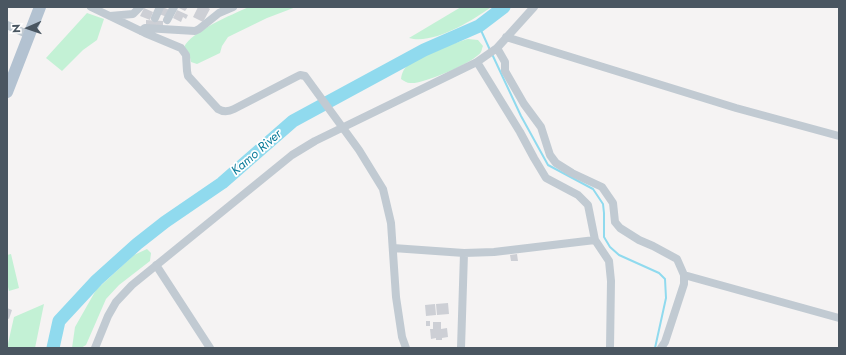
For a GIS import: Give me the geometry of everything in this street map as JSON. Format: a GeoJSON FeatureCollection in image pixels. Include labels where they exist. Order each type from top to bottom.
{"type":"FeatureCollection","features":[{"type":"Feature","properties":{"kind":"main road"},"geometry":{"type":"LineString","coordinates":[[7,92],[40,7]]}},
{"type":"Feature","properties":{"kind":"street"},"geometry":{"type":"LineString","coordinates":[[92,7],[141,31],[181,48],[186,54],[188,76],[218,109],[222,111],[234,109],[296,77],[305,76],[359,150],[382,189],[391,223],[396,297],[402,337],[406,348]]}},
{"type":"Feature","properties":{"kind":"street"},"geometry":{"type":"LineString","coordinates":[[109,16],[133,14],[140,7]]}},
{"type":"Feature","properties":{"kind":"street"},"geometry":{"type":"LineString","coordinates":[[155,18],[160,7]]}},
{"type":"Feature","properties":{"kind":"street"},"geometry":{"type":"LineString","coordinates":[[167,20],[174,7]]}},
{"type":"Feature","properties":{"kind":"street"},"geometry":{"type":"LineString","coordinates":[[215,7],[223,12]]}},
{"type":"Feature","properties":{"kind":"street"},"geometry":{"type":"LineString","coordinates":[[141,31],[145,28],[195,31],[233,7]]}},
{"type":"Feature","properties":{"kind":"street"},"geometry":{"type":"LineString","coordinates":[[95,348],[108,316],[116,302],[132,285],[292,155],[315,140],[477,62],[496,49],[534,7]]}},
{"type":"Feature","properties":{"kind":"street"},"geometry":{"type":"LineString","coordinates":[[7,24],[29,35]]}},
{"type":"Feature","properties":{"kind":"street"},"geometry":{"type":"LineString","coordinates":[[506,37],[736,108],[839,136]]}},
{"type":"Feature","properties":{"kind":"street"},"geometry":{"type":"LineString","coordinates":[[496,49],[505,62],[506,70],[524,104],[542,127],[550,155],[556,163],[572,174],[602,187],[613,203],[615,222],[620,228],[639,240],[678,258],[684,275],[684,284],[665,342],[661,348]]}},
{"type":"Feature","properties":{"kind":"street"},"geometry":{"type":"LineString","coordinates":[[477,62],[546,178],[578,195],[588,205],[595,240],[609,261],[611,281],[610,348]]}},
{"type":"Feature","properties":{"kind":"street"},"geometry":{"type":"LineString","coordinates":[[393,248],[464,254],[595,240]]}},
{"type":"Feature","properties":{"kind":"street"},"geometry":{"type":"LineString","coordinates":[[461,348],[464,254]]}},
{"type":"Feature","properties":{"kind":"street"},"geometry":{"type":"LineString","coordinates":[[156,265],[210,348]]}},
{"type":"Feature","properties":{"kind":"street"},"geometry":{"type":"LineString","coordinates":[[684,275],[839,318]]}},
{"type":"Feature","properties":{"kind":"green space"},"geometry":{"type":"Polygon","coordinates":[[[249,7],[296,7],[267,18],[228,37],[222,46],[220,53],[197,64],[191,62],[189,53],[184,47],[188,41],[203,29],[249,7]]]}},
{"type":"Feature","properties":{"kind":"green space"},"geometry":{"type":"Polygon","coordinates":[[[461,7],[491,7],[474,19],[440,35],[419,39],[409,38],[461,7]]]}},
{"type":"Feature","properties":{"kind":"green space"},"geometry":{"type":"Polygon","coordinates":[[[87,13],[104,19],[97,40],[83,50],[62,71],[46,58],[87,13]]]}},
{"type":"Feature","properties":{"kind":"green space"},"geometry":{"type":"Polygon","coordinates":[[[468,39],[478,40],[483,46],[481,52],[477,56],[459,67],[436,77],[416,83],[410,83],[401,79],[405,68],[415,60],[438,49],[468,39]]]}},
{"type":"Feature","properties":{"kind":"green space"},"geometry":{"type":"Polygon","coordinates":[[[147,249],[151,253],[150,261],[119,285],[106,299],[86,345],[81,348],[72,348],[75,327],[96,290],[134,255],[147,249]]]}},
{"type":"Feature","properties":{"kind":"green space"},"geometry":{"type":"Polygon","coordinates":[[[11,254],[19,288],[9,291],[7,283],[7,255],[11,254]]]}},
{"type":"Feature","properties":{"kind":"green space"},"geometry":{"type":"Polygon","coordinates":[[[44,304],[35,348],[7,348],[14,317],[44,304]]]}},
{"type":"Feature","properties":{"kind":"building"},"geometry":{"type":"Polygon","coordinates":[[[162,7],[170,10],[167,17],[159,14],[162,7]]]}},
{"type":"Feature","properties":{"kind":"building"},"geometry":{"type":"Polygon","coordinates":[[[177,7],[188,7],[185,11],[177,7]]]}},
{"type":"Feature","properties":{"kind":"building"},"geometry":{"type":"Polygon","coordinates":[[[198,7],[207,7],[210,9],[203,22],[193,17],[198,7]]]}},
{"type":"Feature","properties":{"kind":"building"},"geometry":{"type":"Polygon","coordinates":[[[144,8],[153,12],[150,20],[140,16],[144,8]]]}},
{"type":"Feature","properties":{"kind":"building"},"geometry":{"type":"Polygon","coordinates":[[[177,10],[188,15],[186,19],[183,17],[181,22],[173,18],[177,10]]]}},
{"type":"Feature","properties":{"kind":"building"},"geometry":{"type":"Polygon","coordinates":[[[146,20],[163,21],[163,27],[146,26],[146,20]]]}},
{"type":"Feature","properties":{"kind":"building"},"geometry":{"type":"Polygon","coordinates":[[[517,254],[518,261],[511,261],[510,255],[517,254]]]}},
{"type":"Feature","properties":{"kind":"building"},"geometry":{"type":"Polygon","coordinates":[[[448,303],[449,314],[437,315],[436,304],[448,303]]]}},
{"type":"Feature","properties":{"kind":"building"},"geometry":{"type":"Polygon","coordinates":[[[435,304],[436,315],[426,316],[425,305],[435,304]]]}},
{"type":"Feature","properties":{"kind":"building"},"geometry":{"type":"Polygon","coordinates":[[[7,308],[12,310],[9,319],[7,318],[7,308]]]}},
{"type":"Feature","properties":{"kind":"building"},"geometry":{"type":"Polygon","coordinates":[[[426,321],[430,321],[430,326],[426,326],[426,321]]]}},
{"type":"Feature","properties":{"kind":"building"},"geometry":{"type":"Polygon","coordinates":[[[433,322],[441,322],[441,329],[447,328],[448,337],[442,338],[442,340],[436,340],[436,338],[431,339],[430,329],[433,329],[433,322]]]}},
{"type":"Feature","properties":{"kind":"waterway","name":"Kamo River"},"geometry":{"type":"LineString","coordinates":[[53,348],[59,321],[97,280],[137,244],[165,222],[222,183],[293,121],[424,50],[479,26],[504,7]]}},
{"type":"Feature","properties":{"kind":"waterway"},"geometry":{"type":"LineString","coordinates":[[479,26],[490,50]]}},
{"type":"Feature","properties":{"kind":"waterway"},"geometry":{"type":"LineString","coordinates":[[492,54],[521,116],[548,165],[593,189],[603,204],[604,237],[610,247],[619,255],[659,273],[665,279],[666,298],[655,348]]}}]}
